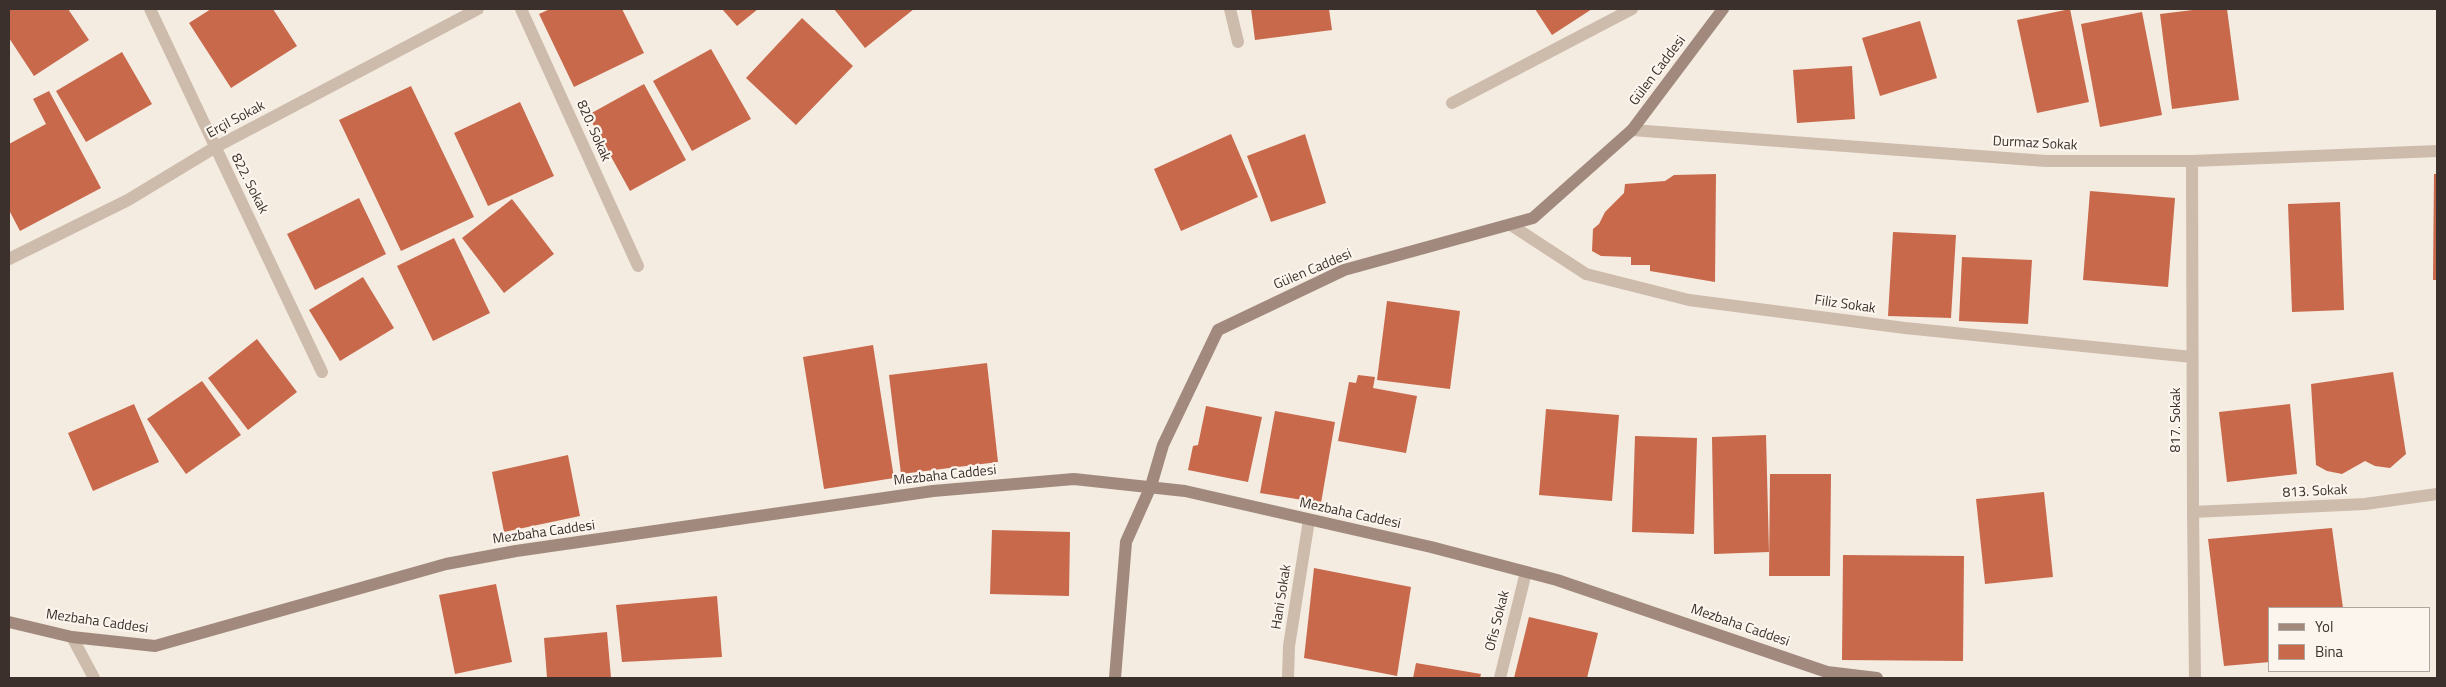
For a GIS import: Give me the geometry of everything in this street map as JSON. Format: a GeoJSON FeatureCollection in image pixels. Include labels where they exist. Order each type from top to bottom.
{"type":"FeatureCollection","features":[{"type":"Feature","properties":{"kind":"street","name":"822. Sokak"},"geometry":{"type":"LineString","coordinates":[[150,9],[214,148],[264,247],[322,372]]}},
{"type":"Feature","properties":{"kind":"street","name":"Erçil Sokak"},"geometry":{"type":"LineString","coordinates":[[9,259],[128,200],[214,148],[478,9]]}},
{"type":"Feature","properties":{"kind":"street","name":"820. Sokak"},"geometry":{"type":"LineString","coordinates":[[521,9],[638,266]]}},
{"type":"Feature","properties":{"kind":"street"},"geometry":{"type":"LineString","coordinates":[[1230,9],[1238,42]]}},
{"type":"Feature","properties":{"kind":"street"},"geometry":{"type":"LineString","coordinates":[[1452,103],[1632,9]]}},
{"type":"Feature","properties":{"kind":"street","name":"Gülen Caddesi"},"geometry":{"type":"LineString","coordinates":[[1115,678],[1126,542],[1151,486],[1163,445],[1218,330],[1344,270],[1533,218],[1632,130],[1723,9]]}},
{"type":"Feature","properties":{"kind":"street","name":"Durmaz Sokak"},"geometry":{"type":"LineString","coordinates":[[1632,130],[2046,161],[2192,161],[2437,151]]}},
{"type":"Feature","properties":{"kind":"street","name":"817. Sokak"},"geometry":{"type":"LineString","coordinates":[[2192,161],[2192,512],[2195,678]]}},
{"type":"Feature","properties":{"kind":"street","name":"Filiz Sokak"},"geometry":{"type":"LineString","coordinates":[[1511,225],[1586,274],[1689,300],[1905,328],[2192,357]]}},
{"type":"Feature","properties":{"kind":"street","name":"Mezbaha Caddesi"},"geometry":{"type":"LineString","coordinates":[[9,622],[72,636],[155,646],[446,564],[516,551],[933,491],[1074,479],[1185,490],[1431,547],[1526,572],[1674,618],[1827,672],[1877,678]]}},
{"type":"Feature","properties":{"kind":"street","name":"813. Sokak"},"geometry":{"type":"LineString","coordinates":[[2192,512],[2365,504],[2437,494]]}},
{"type":"Feature","properties":{"kind":"street","name":"Hani Sokak"},"geometry":{"type":"LineString","coordinates":[[1288,678],[1289,646],[1309,520]]}},
{"type":"Feature","properties":{"kind":"street","name":"Ofis Sokak"},"geometry":{"type":"LineString","coordinates":[[1500,678],[1526,572]]}},
{"type":"Feature","properties":{"kind":"street"},"geometry":{"type":"LineString","coordinates":[[72,636],[94,678]]}},
{"type":"Feature","properties":{"kind":"building"},"geometry":{"type":"Polygon","coordinates":[[[68,9],[89,40],[34,76],[9,38],[9,10],[68,9]]]}},
{"type":"Feature","properties":{"kind":"building"},"geometry":{"type":"Polygon","coordinates":[[[211,9],[273,9],[297,46],[231,88],[189,23],[211,9]]]}},
{"type":"Feature","properties":{"kind":"building"},"geometry":{"type":"Polygon","coordinates":[[[550,9],[622,9],[644,53],[574,87],[539,14],[550,9]]]}},
{"type":"Feature","properties":{"kind":"building"},"geometry":{"type":"Polygon","coordinates":[[[722,9],[758,9],[737,26],[722,9]]]}},
{"type":"Feature","properties":{"kind":"building"},"geometry":{"type":"Polygon","coordinates":[[[834,9],[914,9],[865,48],[834,9]]]}},
{"type":"Feature","properties":{"kind":"building"},"geometry":{"type":"Polygon","coordinates":[[[1251,9],[1329,9],[1332,30],[1255,40],[1251,9]]]}},
{"type":"Feature","properties":{"kind":"building"},"geometry":{"type":"Polygon","coordinates":[[[1535,9],[1592,9],[1552,35],[1535,9]]]}},
{"type":"Feature","properties":{"kind":"building"},"geometry":{"type":"Polygon","coordinates":[[[2070,9],[2089,102],[2037,113],[2017,20],[2070,9]]]}},
{"type":"Feature","properties":{"kind":"building"},"geometry":{"type":"Polygon","coordinates":[[[2201,9],[2227,9],[2239,100],[2172,109],[2160,14],[2201,9]]]}},
{"type":"Feature","properties":{"kind":"building"},"geometry":{"type":"Polygon","coordinates":[[[2142,12],[2162,115],[2100,127],[2081,24],[2142,12]]]}},
{"type":"Feature","properties":{"kind":"building"},"geometry":{"type":"Polygon","coordinates":[[[802,18],[853,66],[796,125],[746,78],[802,18]]]}},
{"type":"Feature","properties":{"kind":"building"},"geometry":{"type":"Polygon","coordinates":[[[1920,21],[1937,78],[1880,96],[1862,38],[1920,21]]]}},
{"type":"Feature","properties":{"kind":"building"},"geometry":{"type":"Polygon","coordinates":[[[711,49],[751,119],[692,151],[653,81],[711,49]]]}},
{"type":"Feature","properties":{"kind":"building"},"geometry":{"type":"Polygon","coordinates":[[[122,52],[152,104],[86,142],[56,91],[122,52]]]}},
{"type":"Feature","properties":{"kind":"building"},"geometry":{"type":"Polygon","coordinates":[[[1852,66],[1855,119],[1797,123],[1793,70],[1852,66]]]}},
{"type":"Feature","properties":{"kind":"building"},"geometry":{"type":"Polygon","coordinates":[[[644,84],[686,160],[630,191],[588,115],[644,84]]]}},
{"type":"Feature","properties":{"kind":"building"},"geometry":{"type":"Polygon","coordinates":[[[411,86],[474,217],[401,251],[339,120],[411,86]]]}},
{"type":"Feature","properties":{"kind":"building"},"geometry":{"type":"Polygon","coordinates":[[[49,91],[101,188],[20,231],[9,210],[9,144],[46,124],[33,99],[49,91]]]}},
{"type":"Feature","properties":{"kind":"building"},"geometry":{"type":"Polygon","coordinates":[[[520,102],[554,176],[488,206],[454,133],[520,102]]]}},
{"type":"Feature","properties":{"kind":"building"},"geometry":{"type":"Polygon","coordinates":[[[1231,134],[1258,197],[1181,231],[1154,169],[1231,134]]]}},
{"type":"Feature","properties":{"kind":"building"},"geometry":{"type":"Polygon","coordinates":[[[1305,134],[1326,203],[1271,222],[1247,156],[1305,134]]]}},
{"type":"Feature","properties":{"kind":"building"},"geometry":{"type":"Polygon","coordinates":[[[1716,174],[1715,282],[1650,271],[1650,265],[1631,265],[1631,257],[1601,256],[1592,251],[1593,229],[1599,224],[1605,212],[1624,193],[1625,184],[1665,181],[1674,175],[1716,174]]]}},
{"type":"Feature","properties":{"kind":"building"},"geometry":{"type":"Polygon","coordinates":[[[2434,174],[2437,174],[2437,280],[2433,280],[2434,174]]]}},
{"type":"Feature","properties":{"kind":"building"},"geometry":{"type":"Polygon","coordinates":[[[2090,191],[2175,198],[2168,287],[2083,280],[2090,191]]]}},
{"type":"Feature","properties":{"kind":"building"},"geometry":{"type":"Polygon","coordinates":[[[359,198],[386,254],[315,290],[287,234],[359,198]]]}},
{"type":"Feature","properties":{"kind":"building"},"geometry":{"type":"Polygon","coordinates":[[[512,199],[554,254],[504,293],[462,238],[512,199]]]}},
{"type":"Feature","properties":{"kind":"building"},"geometry":{"type":"Polygon","coordinates":[[[2340,202],[2344,310],[2292,312],[2288,204],[2340,202]]]}},
{"type":"Feature","properties":{"kind":"building"},"geometry":{"type":"Polygon","coordinates":[[[1893,232],[1956,235],[1951,318],[1888,316],[1893,232]]]}},
{"type":"Feature","properties":{"kind":"building"},"geometry":{"type":"Polygon","coordinates":[[[454,238],[490,313],[433,341],[397,266],[454,238]]]}},
{"type":"Feature","properties":{"kind":"building"},"geometry":{"type":"Polygon","coordinates":[[[1962,257],[2032,260],[2028,324],[1959,321],[1962,257]]]}},
{"type":"Feature","properties":{"kind":"building"},"geometry":{"type":"Polygon","coordinates":[[[363,277],[394,328],[340,361],[309,310],[363,277]]]}},
{"type":"Feature","properties":{"kind":"building"},"geometry":{"type":"Polygon","coordinates":[[[1387,301],[1460,311],[1450,389],[1377,380],[1387,301]]]}},
{"type":"Feature","properties":{"kind":"building"},"geometry":{"type":"Polygon","coordinates":[[[257,339],[297,392],[248,430],[208,378],[257,339]]]}},
{"type":"Feature","properties":{"kind":"building"},"geometry":{"type":"Polygon","coordinates":[[[873,345],[894,478],[824,489],[803,357],[873,345]]]}},
{"type":"Feature","properties":{"kind":"building"},"geometry":{"type":"Polygon","coordinates":[[[987,363],[998,462],[901,474],[889,375],[987,363]]]}},
{"type":"Feature","properties":{"kind":"building"},"geometry":{"type":"Polygon","coordinates":[[[2393,372],[2406,454],[2390,468],[2375,466],[2365,461],[2342,474],[2327,471],[2316,465],[2311,384],[2393,372]]]}},
{"type":"Feature","properties":{"kind":"building"},"geometry":{"type":"Polygon","coordinates":[[[1358,375],[1375,377],[1373,388],[1417,396],[1406,453],[1338,441],[1349,382],[1356,383],[1358,375]]]}},
{"type":"Feature","properties":{"kind":"building"},"geometry":{"type":"Polygon","coordinates":[[[202,381],[241,435],[186,474],[147,419],[202,381]]]}},
{"type":"Feature","properties":{"kind":"building"},"geometry":{"type":"Polygon","coordinates":[[[134,404],[159,462],[93,491],[68,433],[134,404]]]}},
{"type":"Feature","properties":{"kind":"building"},"geometry":{"type":"Polygon","coordinates":[[[2290,404],[2297,474],[2227,482],[2219,412],[2290,404]]]}},
{"type":"Feature","properties":{"kind":"building"},"geometry":{"type":"Polygon","coordinates":[[[1206,406],[1262,417],[1248,482],[1188,470],[1193,446],[1198,445],[1206,406]]]}},
{"type":"Feature","properties":{"kind":"building"},"geometry":{"type":"Polygon","coordinates":[[[1546,409],[1619,415],[1612,501],[1539,495],[1546,409]]]}},
{"type":"Feature","properties":{"kind":"building"},"geometry":{"type":"Polygon","coordinates":[[[1275,411],[1335,422],[1321,503],[1260,493],[1275,411]]]}},
{"type":"Feature","properties":{"kind":"building"},"geometry":{"type":"Polygon","coordinates":[[[1766,435],[1769,552],[1714,554],[1712,437],[1766,435]]]}},
{"type":"Feature","properties":{"kind":"building"},"geometry":{"type":"Polygon","coordinates":[[[1635,436],[1697,438],[1694,534],[1632,532],[1635,436]]]}},
{"type":"Feature","properties":{"kind":"building"},"geometry":{"type":"Polygon","coordinates":[[[568,455],[580,516],[504,532],[492,472],[568,455]]]}},
{"type":"Feature","properties":{"kind":"building"},"geometry":{"type":"Polygon","coordinates":[[[1770,474],[1831,474],[1830,576],[1769,576],[1770,474]]]}},
{"type":"Feature","properties":{"kind":"building"},"geometry":{"type":"Polygon","coordinates":[[[2044,492],[2053,577],[1985,584],[1976,499],[2044,492]]]}},
{"type":"Feature","properties":{"kind":"building"},"geometry":{"type":"Polygon","coordinates":[[[2332,528],[2343,607],[2268,607],[2268,662],[2224,666],[2208,539],[2332,528]]]}},
{"type":"Feature","properties":{"kind":"building"},"geometry":{"type":"Polygon","coordinates":[[[992,530],[1070,532],[1069,596],[990,594],[992,530]]]}},
{"type":"Feature","properties":{"kind":"building"},"geometry":{"type":"Polygon","coordinates":[[[1843,555],[1964,556],[1963,661],[1842,660],[1843,555]]]}},
{"type":"Feature","properties":{"kind":"building"},"geometry":{"type":"Polygon","coordinates":[[[1314,568],[1411,587],[1397,676],[1304,658],[1314,568]]]}},
{"type":"Feature","properties":{"kind":"building"},"geometry":{"type":"Polygon","coordinates":[[[496,584],[512,662],[455,674],[439,595],[496,584]]]}},
{"type":"Feature","properties":{"kind":"building"},"geometry":{"type":"Polygon","coordinates":[[[717,596],[722,657],[622,662],[616,605],[717,596]]]}},
{"type":"Feature","properties":{"kind":"building"},"geometry":{"type":"Polygon","coordinates":[[[1529,617],[1598,633],[1587,678],[1514,678],[1529,617]]]}},
{"type":"Feature","properties":{"kind":"building"},"geometry":{"type":"Polygon","coordinates":[[[607,632],[611,678],[547,678],[544,638],[607,632]]]}},
{"type":"Feature","properties":{"kind":"building"},"geometry":{"type":"Polygon","coordinates":[[[1416,663],[1481,674],[1480,678],[1413,678],[1416,663]]]}}]}
